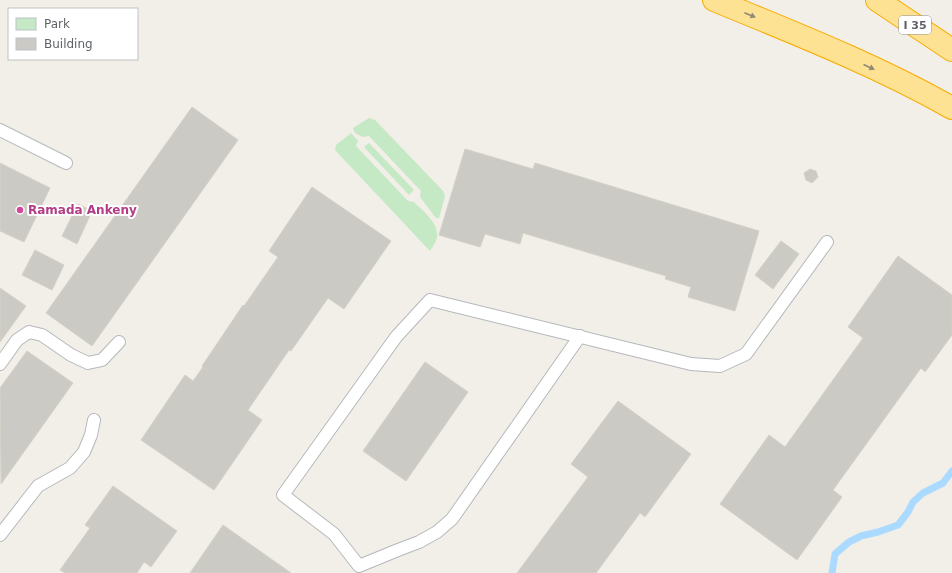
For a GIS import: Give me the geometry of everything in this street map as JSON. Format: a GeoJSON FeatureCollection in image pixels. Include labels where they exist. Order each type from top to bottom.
{"type":"FeatureCollection","features":[{"type":"Feature","properties":{"kind":"highway"},"geometry":{"type":"LineString","coordinates":[[714,0],[917,88],[952,108]]}},
{"type":"Feature","properties":{"kind":"highway","name":"I 35"},"geometry":{"type":"LineString","coordinates":[[877,0],[952,50]]}},
{"type":"Feature","properties":{"kind":"lane"},"geometry":{"type":"LineString","coordinates":[[0,130],[66,163]]}},
{"type":"Feature","properties":{"kind":"lane"},"geometry":{"type":"LineString","coordinates":[[580,336],[452,519],[437,532],[419,542],[398,550],[360,570],[334,534],[283,495],[396,337],[430,300],[580,336],[691,364],[720,366],[746,354],[827,242]]}},
{"type":"Feature","properties":{"kind":"lane"},"geometry":{"type":"LineString","coordinates":[[0,364],[17,340],[29,332],[42,335],[71,355],[88,363],[102,360],[119,342]]}},
{"type":"Feature","properties":{"kind":"lane"},"geometry":{"type":"LineString","coordinates":[[0,535],[38,486],[70,468],[84,452],[91,435],[94,420]]}},
{"type":"Feature","properties":{"kind":"green space"},"geometry":{"type":"Polygon","coordinates":[[[369,118],[375,120],[443,191],[445,196],[439,218],[436,218],[420,197],[421,191],[369,136],[363,137],[355,133],[353,128],[369,118]]]}},
{"type":"Feature","properties":{"kind":"green space"},"geometry":{"type":"Polygon","coordinates":[[[351,133],[358,141],[356,146],[408,201],[414,202],[425,212],[434,224],[437,238],[430,251],[335,150],[336,145],[351,133]]]}},
{"type":"Feature","properties":{"kind":"green space"},"geometry":{"type":"Polygon","coordinates":[[[369,143],[414,190],[409,195],[364,147],[369,143]]]}},
{"type":"Feature","properties":{"kind":"building"},"geometry":{"type":"Polygon","coordinates":[[[192,107],[238,140],[92,346],[46,313],[192,107]]]}},
{"type":"Feature","properties":{"kind":"building"},"geometry":{"type":"Polygon","coordinates":[[[465,149],[533,169],[535,163],[759,231],[735,311],[688,297],[691,287],[665,279],[666,276],[523,233],[520,244],[485,234],[480,247],[439,235],[465,149]]]}},
{"type":"Feature","properties":{"kind":"building","name":"Ramada Ankeny"},"geometry":{"type":"Polygon","coordinates":[[[0,163],[50,188],[24,242],[0,231],[0,163]]]}},
{"type":"Feature","properties":{"kind":"building"},"geometry":{"type":"Polygon","coordinates":[[[810,169],[816,171],[818,177],[812,183],[806,180],[804,173],[810,169]]]}},
{"type":"Feature","properties":{"kind":"building"},"geometry":{"type":"Polygon","coordinates":[[[312,187],[391,241],[344,309],[328,298],[291,351],[289,350],[248,410],[262,420],[214,490],[141,440],[185,375],[193,381],[243,305],[244,306],[278,257],[269,251],[312,187]]]}},
{"type":"Feature","properties":{"kind":"building"},"geometry":{"type":"Polygon","coordinates":[[[78,204],[92,211],[77,244],[62,236],[78,204]]]}},
{"type":"Feature","properties":{"kind":"building"},"geometry":{"type":"Polygon","coordinates":[[[781,241],[799,254],[773,289],[755,275],[781,241]]]}},
{"type":"Feature","properties":{"kind":"building"},"geometry":{"type":"Polygon","coordinates":[[[35,250],[64,265],[52,290],[22,275],[35,250]]]}},
{"type":"Feature","properties":{"kind":"building"},"geometry":{"type":"Polygon","coordinates":[[[898,256],[952,295],[952,335],[925,372],[921,368],[833,490],[842,497],[797,560],[720,504],[769,435],[785,447],[863,338],[848,327],[898,256]]]}},
{"type":"Feature","properties":{"kind":"building"},"geometry":{"type":"Polygon","coordinates":[[[0,288],[26,306],[0,342],[0,288]]]}},
{"type":"Feature","properties":{"kind":"building"},"geometry":{"type":"Polygon","coordinates":[[[27,351],[73,383],[1,484],[0,388],[27,351]]]}},
{"type":"Feature","properties":{"kind":"building"},"geometry":{"type":"Polygon","coordinates":[[[425,362],[468,392],[406,481],[363,451],[425,362]]]}},
{"type":"Feature","properties":{"kind":"building"},"geometry":{"type":"Polygon","coordinates":[[[618,401],[691,454],[645,517],[640,513],[596,573],[517,573],[588,477],[571,464],[618,401]]]}},
{"type":"Feature","properties":{"kind":"building"},"geometry":{"type":"Polygon","coordinates":[[[113,486],[177,531],[151,567],[144,562],[137,573],[65,573],[60,570],[90,528],[85,525],[113,486]]]}},
{"type":"Feature","properties":{"kind":"building"},"geometry":{"type":"Polygon","coordinates":[[[223,525],[291,573],[190,573],[223,525]]]}},
{"type":"Feature","properties":{"kind":"waterway"},"geometry":{"type":"LineString","coordinates":[[832,573],[835,554],[849,542],[861,536],[898,525],[908,512],[913,502],[923,493],[943,483],[952,471]]}},
{"type":"Feature","properties":{"kind":"place","name":"Ramada Ankeny"},"geometry":{"type":"Point","coordinates":[20,210]}}]}
